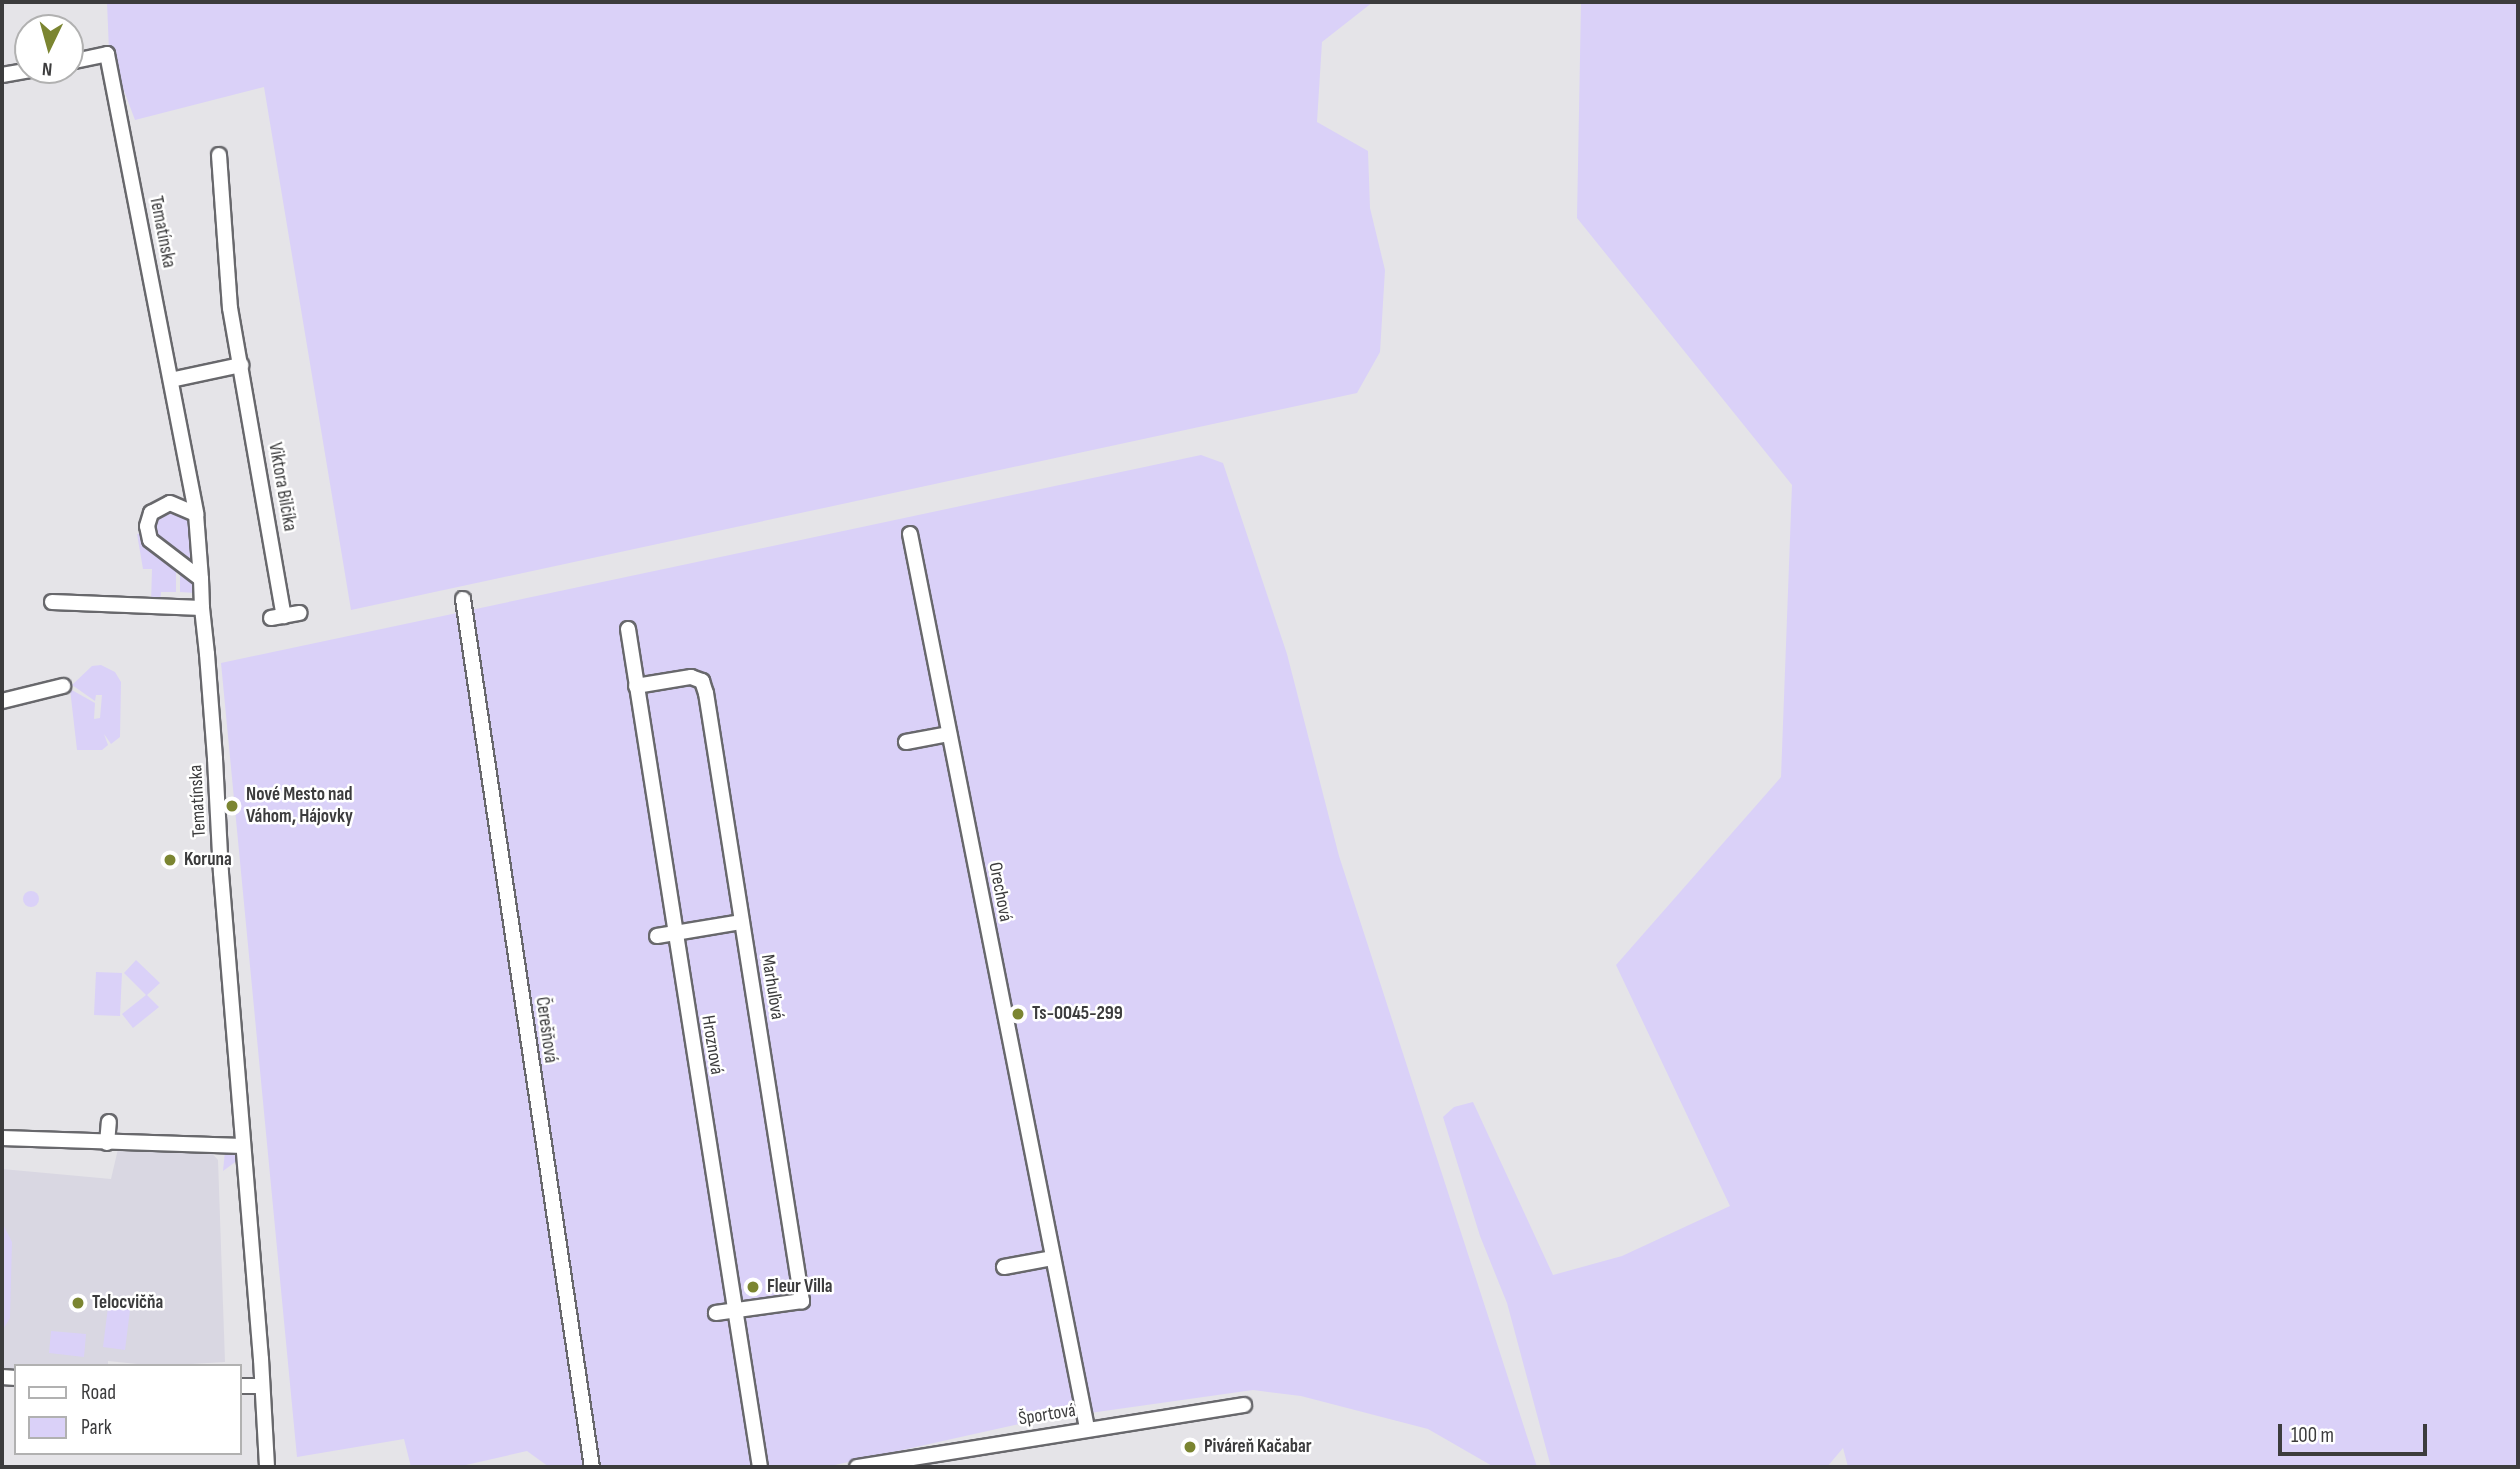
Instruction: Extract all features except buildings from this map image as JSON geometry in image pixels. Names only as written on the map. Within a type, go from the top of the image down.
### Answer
[{"type":"street","name":"Tematínska","points":[[84,59],[107,54],[196,514],[267,1467]]},
{"type":"street","name":"Viktora Bilčíka","points":[[219,155],[230,308],[277,617],[300,613]]},
{"type":"street","points":[[172,380],[240,365]]},
{"type":"street","points":[[196,514],[170,503],[151,513],[147,526],[150,540],[162,554],[201,579]]},
{"type":"street","name":"Orechová","points":[[909,534],[1087,1428]]},
{"type":"street","name":"Čerešňová","points":[[463,599],[592,1467]]},
{"type":"street","points":[[52,602],[202,608]]},
{"type":"street","name":"Hroznová","points":[[628,629],[760,1467]]},
{"type":"street","name":"Marhuľová","points":[[636,685],[691,677],[702,681],[743,922],[802,1301],[735,1311]]},
{"type":"street","points":[[2,701],[63,686]]},
{"type":"street","points":[[906,742],[949,734]]},
{"type":"street","points":[[657,936],[743,922]]},
{"type":"street","points":[[107,1143],[109,1122]]},
{"type":"street","points":[[2,1138],[243,1146]]},
{"type":"street","points":[[1004,1267],[1054,1258]]},
{"type":"street","points":[[716,1313],[735,1311]]},
{"type":"street","points":[[242,1386],[262,1386]]},
{"type":"street","name":"Športová","points":[[865,1466],[1087,1428],[1244,1405]]},
{"type":"shaded area","points":[[118,1149],[209,1150],[218,1160],[225,1362],[137,1364],[108,1361],[108,1364],[14,1364],[14,1370],[2,1370],[2,1169],[111,1179]]},
{"type":"green space","points":[[107,2],[1373,2],[1322,42],[1317,122],[1368,151],[1370,208],[1385,270],[1380,352],[1357,393],[351,610],[264,87],[135,120],[109,51]]},
{"type":"green space","points":[[1581,2],[2518,2],[2518,1467],[1848,1467],[1843,1448],[1827,1467],[1551,1467],[1507,1303],[1480,1236],[1443,1117],[1454,1107],[1473,1102],[1553,1275],[1622,1256],[1730,1206],[1616,965],[1781,777],[1792,485],[1577,218]]},
{"type":"green space","points":[[1201,455],[1223,463],[1287,654],[1339,856],[1537,1467],[1494,1467],[1428,1429],[1301,1396],[1253,1390],[1033,1421],[826,1467],[549,1467],[527,1451],[457,1467],[411,1467],[404,1439],[297,1457],[221,663]]},
{"type":"green space","points":[[170,510],[183,514],[190,523],[196,561],[191,566],[155,540],[153,524]]},
{"type":"green space","points":[[142,533],[154,552],[176,569],[176,592],[161,592],[160,603],[151,603],[152,569],[143,569],[137,534]]},
{"type":"green space","points":[[180,571],[193,583],[197,593],[195,602],[195,593],[180,592]]},
{"type":"green space","points":[[101,665],[115,672],[121,682],[120,737],[111,744],[104,734],[108,745],[102,750],[77,750],[70,689],[95,703],[94,719],[100,718],[102,695],[96,695],[95,701],[72,685],[92,666]]},
{"type":"green space","points":[[31,891],[37,893],[37,905],[31,907],[25,905],[23,899],[25,893]]},
{"type":"green space","points":[[136,960],[160,983],[147,995],[159,1007],[133,1028],[122,1014],[146,995],[124,973]]},
{"type":"green space","points":[[96,972],[122,973],[120,1016],[94,1015]]},
{"type":"green space","points":[[225,1151],[234,1152],[238,1160],[223,1171]]},
{"type":"green space","points":[[2,1222],[12,1242],[10,1318],[2,1331]]},
{"type":"green space","points":[[109,1299],[131,1302],[125,1350],[103,1347]]},
{"type":"green space","points":[[51,1331],[86,1334],[84,1357],[49,1353]]},
{"type":"place","name":"Nové Mesto nad Váhom, Hájovky","points":[[232,806]]},
{"type":"place","name":"Koruna","points":[[170,860]]},
{"type":"place","name":"Ts-0045-299","points":[[1018,1014]]},
{"type":"place","name":"Fleur Villa","points":[[753,1287]]},
{"type":"place","name":"Telocvičňa","points":[[78,1303]]},
{"type":"place","name":"Piváreň Kačabar","points":[[1190,1447]]}]
